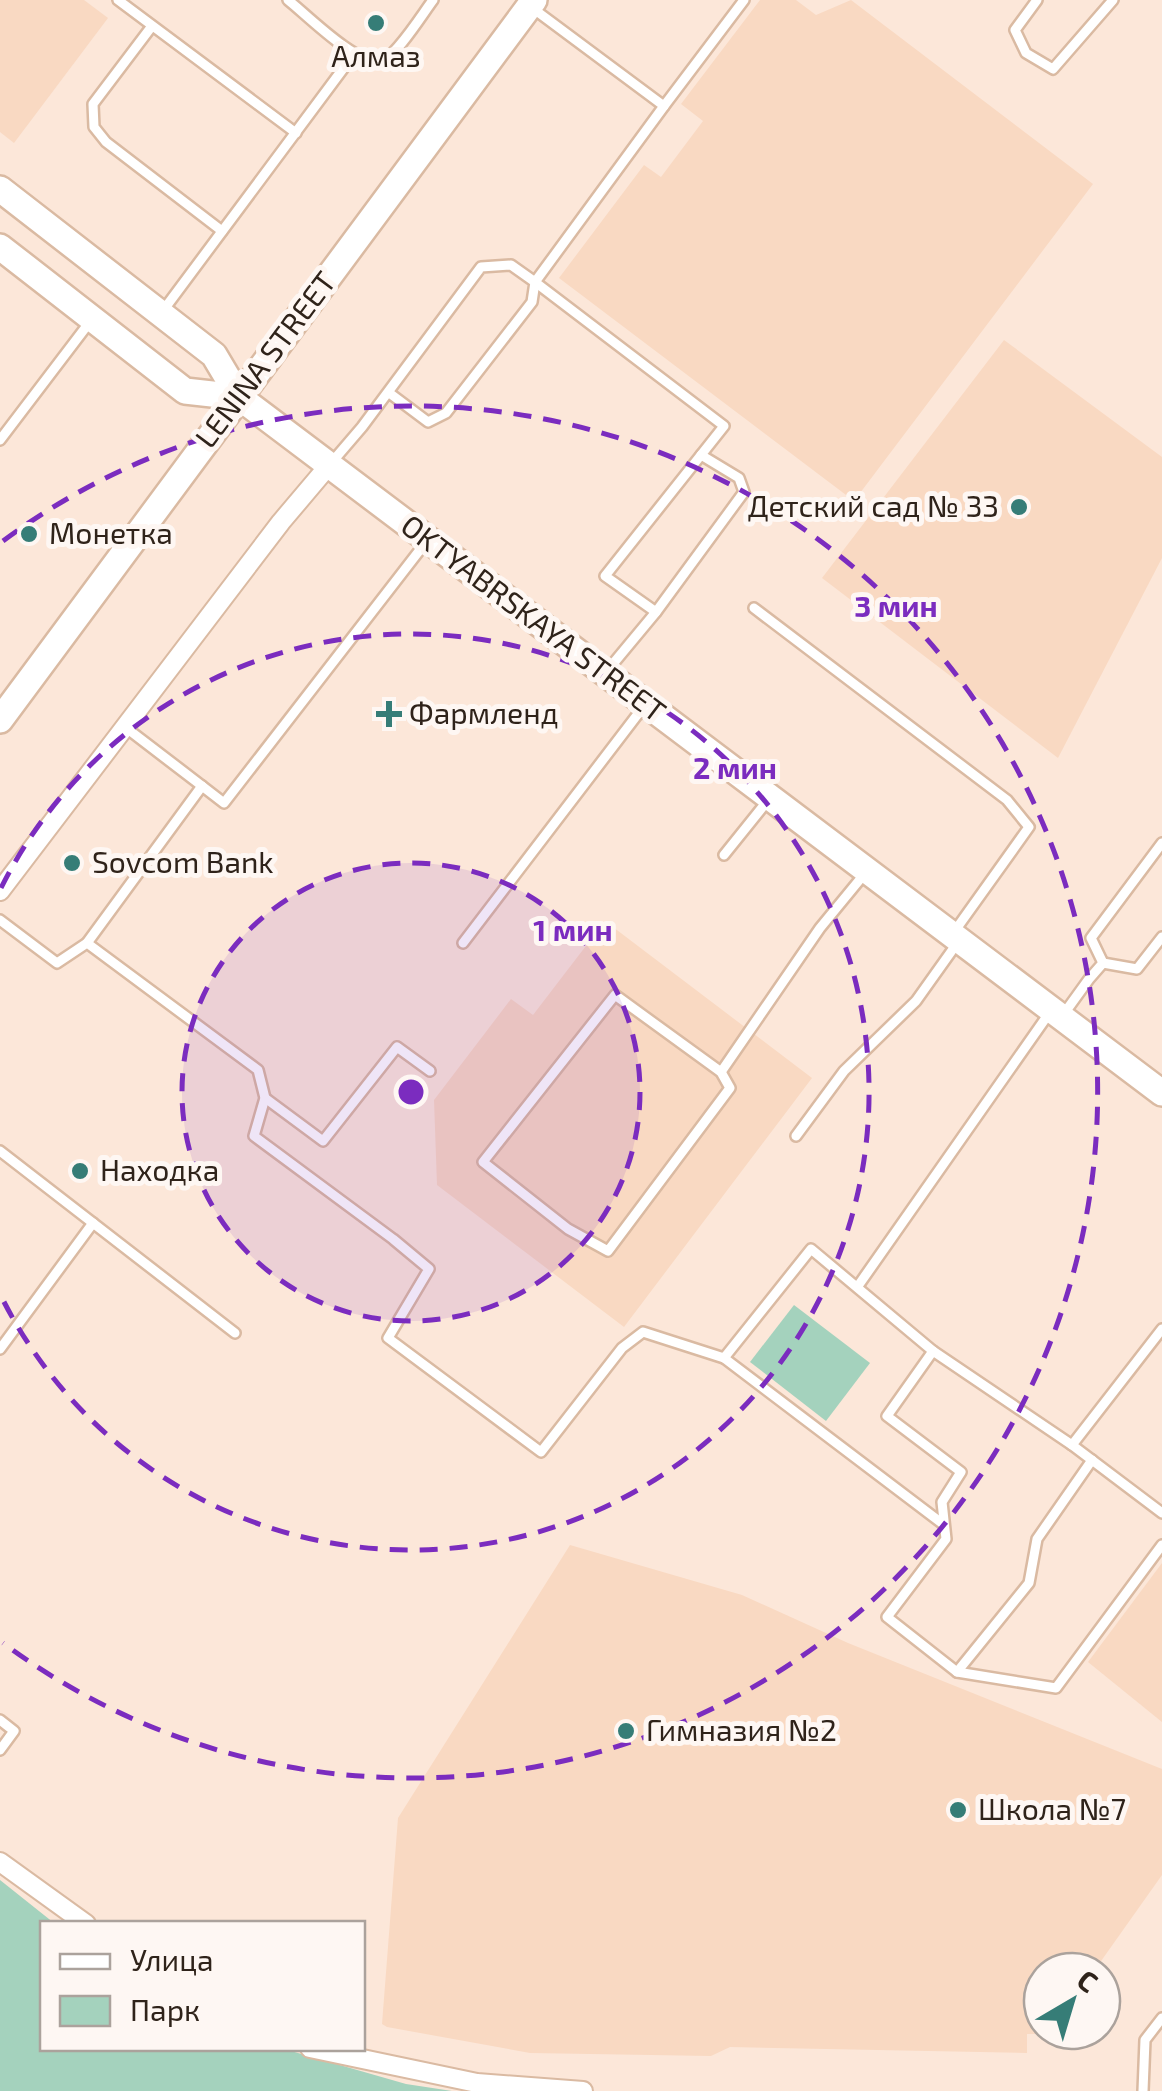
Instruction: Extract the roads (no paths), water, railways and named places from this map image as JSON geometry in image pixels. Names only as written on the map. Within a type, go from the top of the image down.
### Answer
[{"type":"street","name":"LENINA STREET","points":[[0,720],[532,3]]},
{"type":"street","name":"OKTYABRSKAYA STREET","points":[[0,189],[214,355],[239,397],[1162,1093]]},
{"type":"street","points":[[0,247],[185,391],[239,397]]},
{"type":"street","points":[[0,890],[281,522],[330,464]]},
{"type":"street","points":[[0,1862],[82,1921]]},
{"type":"street","points":[[324,2051],[477,2083],[582,2091]]},
{"type":"lane","points":[[118,0],[296,133]]},
{"type":"lane","points":[[292,1],[354,54],[381,61],[392,54],[433,0]]},
{"type":"lane","points":[[388,392],[428,422],[446,414],[532,302],[535,282],[744,0]]},
{"type":"lane","points":[[1037,0],[1015,30],[1026,53],[1053,69],[1112,0]]},
{"type":"lane","points":[[532,3],[664,106]]},
{"type":"lane","points":[[152,26],[93,104],[94,127],[106,142],[222,230]]},
{"type":"lane","points":[[160,314],[354,54]]},
{"type":"lane","points":[[330,464],[481,266],[511,265],[724,426],[605,576],[656,612]]},
{"type":"lane","points":[[0,440],[92,319]]},
{"type":"lane","points":[[605,673],[656,612],[744,492],[739,478],[701,455]]},
{"type":"lane","points":[[125,727],[224,803],[428,540]]},
{"type":"lane","points":[[754,608],[1007,800],[1030,827],[916,1001],[844,1070],[796,1136]]},
{"type":"lane","points":[[463,943],[646,704]]},
{"type":"lane","points":[[0,920],[58,963],[87,943],[202,786]]},
{"type":"lane","points":[[724,855],[770,798]]},
{"type":"lane","points":[[1103,963],[1091,938],[1162,843]]},
{"type":"lane","points":[[721,1072],[820,928],[867,870]]},
{"type":"lane","points":[[1103,963],[1136,969],[1162,937]]},
{"type":"lane","points":[[87,943],[258,1070],[265,1098],[254,1136],[430,1270],[388,1338],[541,1452],[622,1348],[644,1332],[724,1358],[943,1524]]},
{"type":"lane","points":[[858,1286],[1057,1014],[1103,963]]},
{"type":"lane","points":[[615,995],[721,1072],[730,1088],[608,1250],[568,1229],[483,1162],[615,995]]},
{"type":"lane","points":[[265,1098],[323,1140],[397,1047],[430,1071]]},
{"type":"lane","points":[[0,1151],[234,1333]]},
{"type":"lane","points":[[0,1350],[94,1224]]},
{"type":"lane","points":[[724,1358],[811,1249],[932,1351],[1092,1460],[1162,1513]]},
{"type":"lane","points":[[1072,1446],[1162,1329]]},
{"type":"lane","points":[[932,1351],[887,1416],[962,1472],[942,1502],[946,1540],[887,1617],[957,1672],[1056,1688],[1162,1545]]},
{"type":"lane","points":[[957,1672],[1029,1583],[1037,1539],[1092,1460]]},
{"type":"lane","points":[[0,1720],[14,1731],[0,1750]]},
{"type":"lane","points":[[1143,2091],[1145,2040],[1162,2018]]},
{"type":"place","name":"Алмаз","points":[[376,23]]},
{"type":"place","name":"Детский сад № 33","points":[[1019,507]]},
{"type":"place","name":"Монетка","points":[[29,534]]},
{"type":"place","name":"Фармленд","points":[[389,714]]},
{"type":"place","name":"Sovcom Bank","points":[[72,863]]},
{"type":"place","name":"Находка","points":[[80,1171]]},
{"type":"place","name":"Гимназия №2","points":[[626,1731]]},
{"type":"place","name":"Школа №7","points":[[958,1810]]}]
